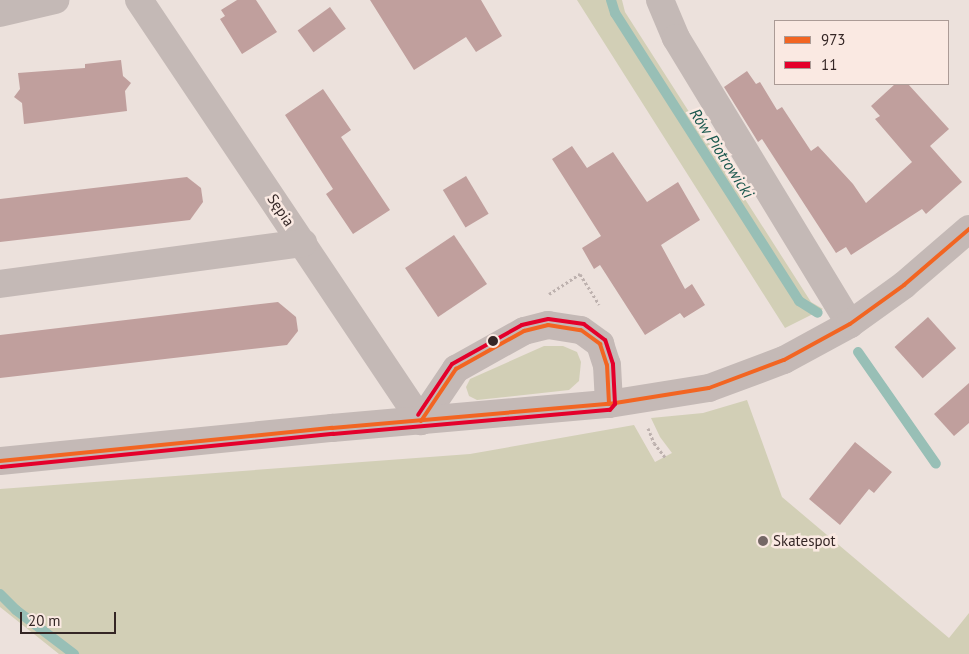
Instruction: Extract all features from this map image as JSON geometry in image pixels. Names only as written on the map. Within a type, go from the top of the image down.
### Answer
[{"type":"street","points":[[0,12],[54,0]]},
{"type":"street","name":"Sępia","points":[[139,0],[421,421]]},
{"type":"street","points":[[660,0],[676,38],[850,324]]},
{"type":"street","points":[[0,461],[609,404],[709,388],[784,360],[850,324],[904,285],[969,229]]},
{"type":"street","points":[[0,284],[303,243]]},
{"type":"street","points":[[421,421],[456,369],[524,331],[548,325],[581,330],[600,344],[607,365],[609,404]]},
{"type":"path","points":[[543,298],[580,274],[601,308]]},
{"type":"path","points":[[646,425],[654,443],[665,457]]},
{"type":"shaded area","points":[[577,0],[622,0],[625,12],[811,302],[823,309],[785,328]]},
{"type":"shaded area","points":[[544,346],[563,346],[577,352],[581,362],[579,381],[569,390],[477,400],[469,396],[466,387],[470,379]]},
{"type":"shaded area","points":[[747,400],[782,497],[949,638],[969,613],[969,654],[59,654],[0,607],[0,489],[470,454],[634,425],[655,462],[672,453],[660,437],[651,418],[703,413]]},
{"type":"building","points":[[237,0],[256,0],[277,32],[242,54],[220,19],[225,16],[221,10]]},
{"type":"building","points":[[370,0],[481,0],[502,36],[476,52],[466,37],[414,70]]},
{"type":"building","points":[[330,7],[346,29],[314,52],[298,31]]},
{"type":"building","points":[[121,60],[123,76],[131,83],[125,91],[127,111],[24,124],[22,103],[14,97],[20,89],[18,73],[85,68],[85,64]]},
{"type":"building","points":[[747,71],[756,84],[760,82],[777,110],[782,107],[811,151],[818,146],[853,184],[866,203],[912,162],[875,119],[880,116],[871,106],[894,85],[909,85],[949,129],[930,146],[962,182],[926,214],[922,209],[851,255],[846,247],[836,253],[762,139],[758,142],[724,87]]},
{"type":"building","points":[[323,89],[351,130],[341,137],[390,210],[353,234],[326,194],[333,189],[285,115]]},
{"type":"building","points":[[572,146],[587,168],[613,152],[647,202],[678,182],[700,220],[661,245],[685,289],[692,284],[705,305],[684,318],[680,313],[645,335],[600,265],[594,269],[582,248],[601,236],[552,159]]},
{"type":"building","points":[[466,176],[489,214],[466,228],[443,190]]},
{"type":"building","points":[[187,177],[201,188],[203,202],[190,220],[0,242],[0,199]]},
{"type":"building","points":[[454,235],[487,284],[438,317],[405,268]]},
{"type":"building","points":[[278,302],[296,317],[298,331],[287,345],[0,378],[0,335]]},
{"type":"building","points":[[928,317],[956,348],[923,378],[895,347]]},
{"type":"building","points":[[969,383],[969,423],[954,436],[934,414]]},
{"type":"building","points":[[855,442],[892,472],[874,493],[869,489],[840,525],[809,499]]},
{"type":"waterway","name":"Rów Piotrowicki","points":[[611,0],[615,13],[799,301],[818,313]]},
{"type":"waterway","name":"Rów Piotrowicki","points":[[858,352],[936,464]]},
{"type":"waterway","points":[[0,594],[16,610],[74,654]]},
{"type":"transit line","name":"973","points":[[0,461],[332,428],[609,404],[709,388],[784,360],[850,324],[904,285],[969,229]]},
{"type":"transit line","name":"11","points":[[1,467],[333,434],[610,410],[615,404],[613,364],[605,340],[584,324],[548,319],[522,325],[452,364],[418,415]]},
{"type":"transit line","name":"973","points":[[421,421],[456,369],[524,331],[548,325],[581,330],[600,344],[607,365],[609,404]]},
{"type":"place","name":"Skatespot","points":[[763,541]]}]
